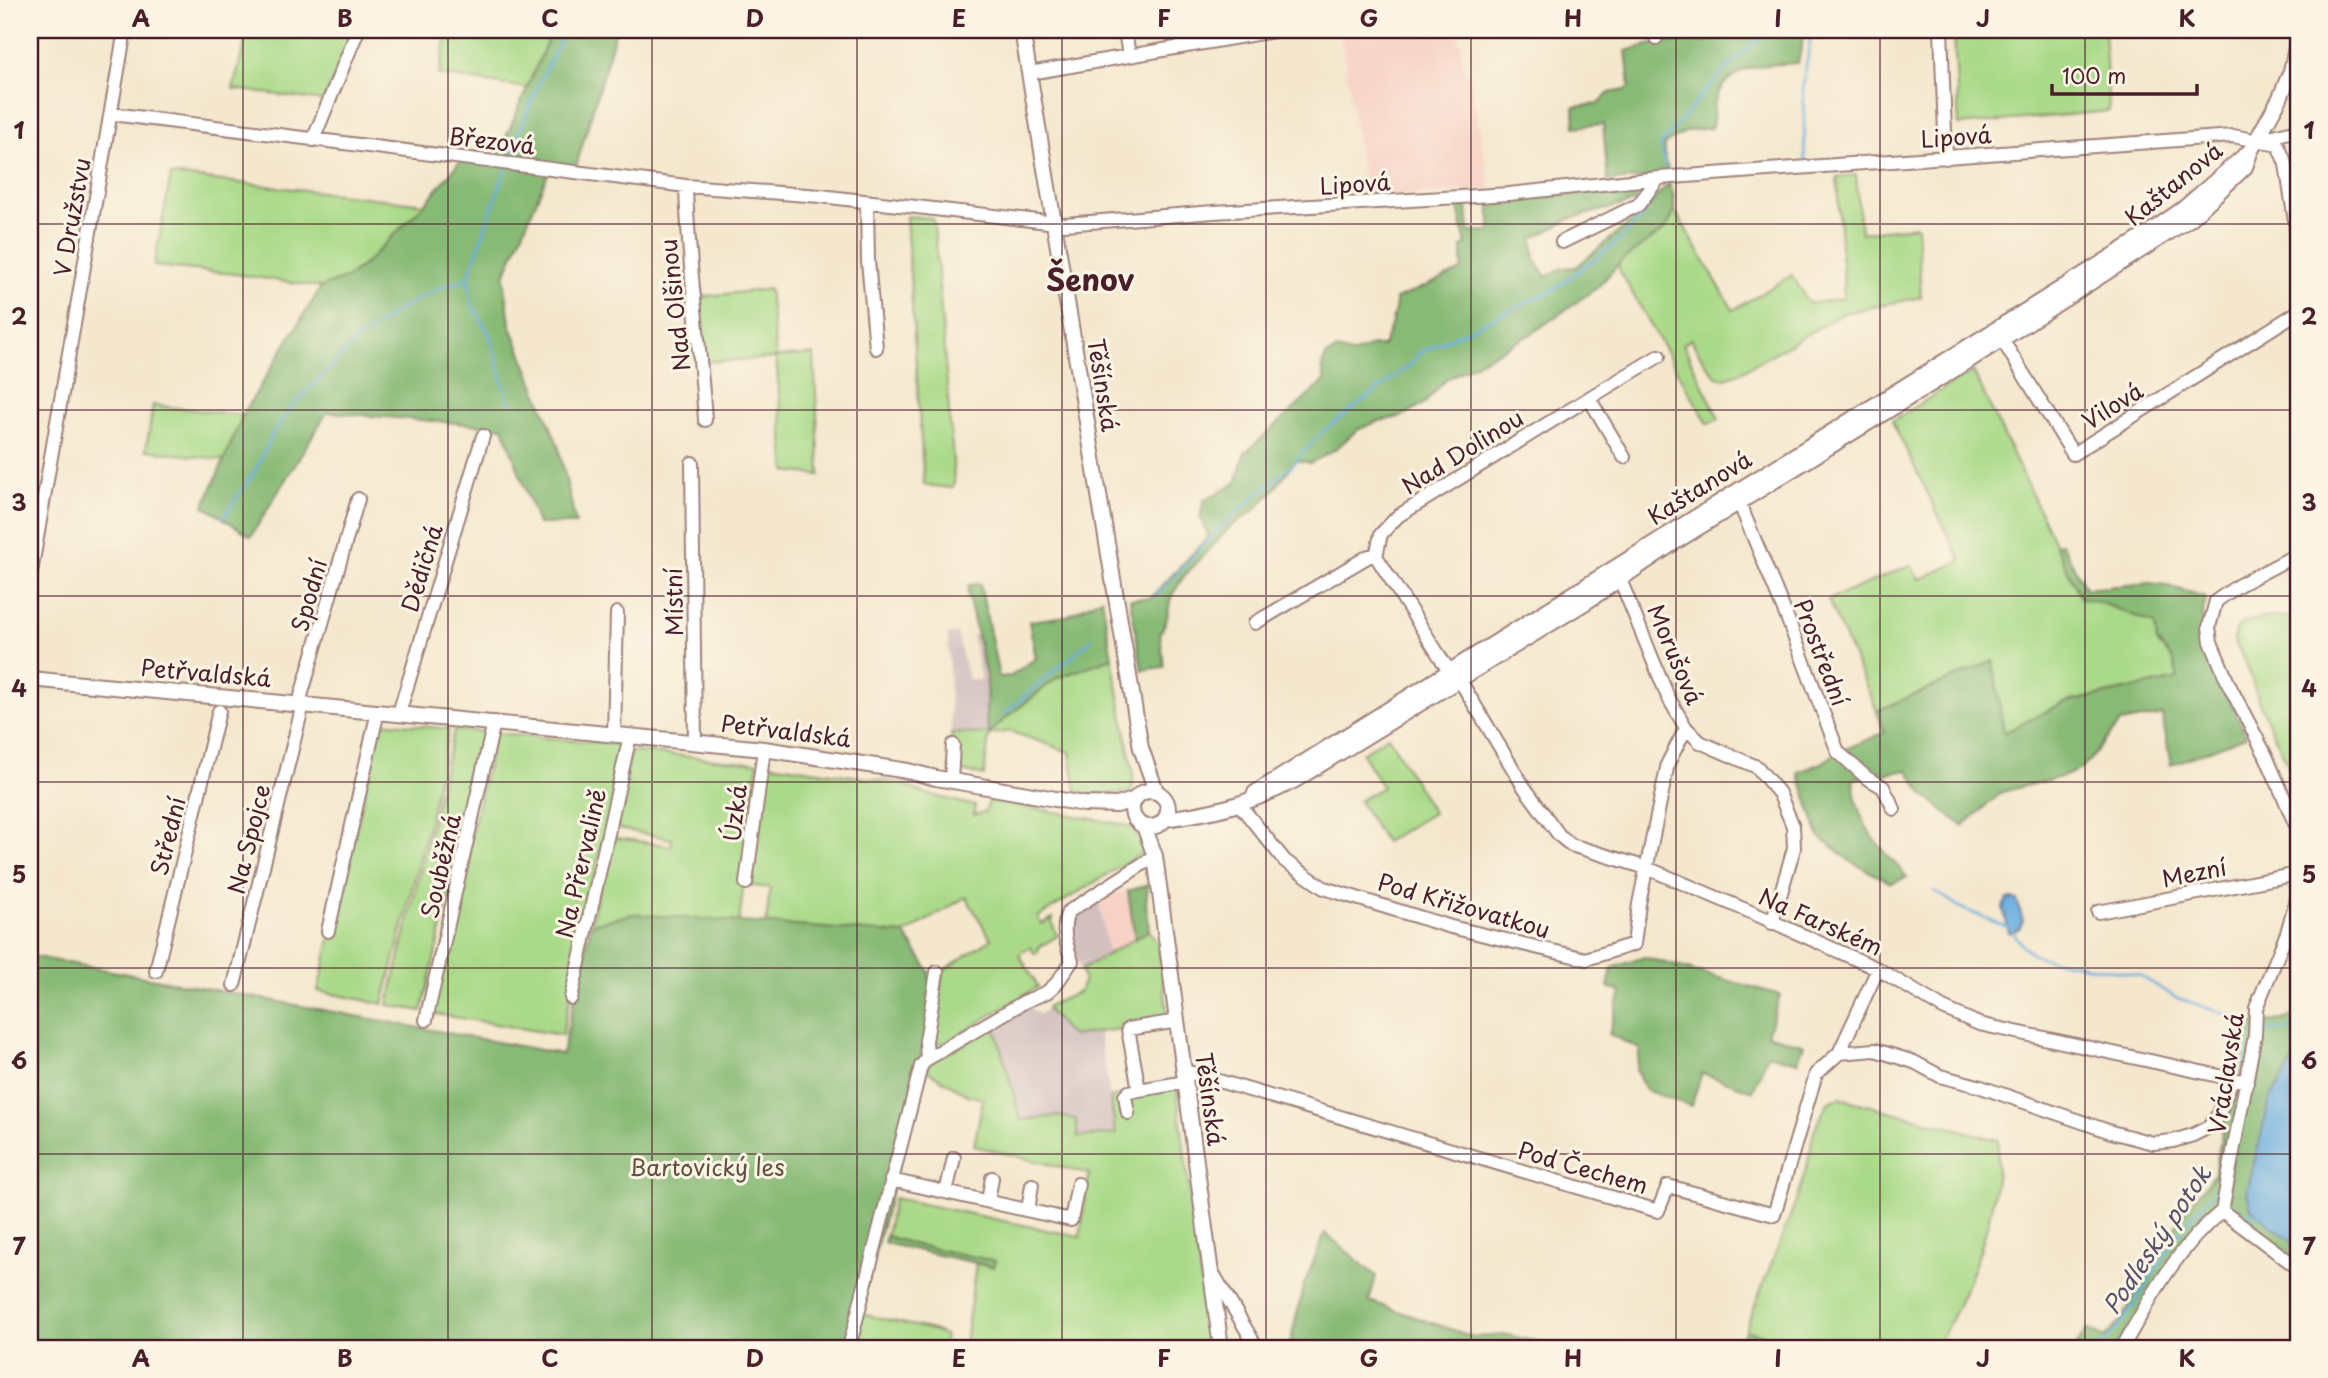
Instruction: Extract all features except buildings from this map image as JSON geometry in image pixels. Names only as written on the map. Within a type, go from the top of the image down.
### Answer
[{"type":"main road","name":"Těšínská","points":[[1023,30],[1141,748],[1161,796]]},
{"type":"main road","name":"Kaštanová","points":[[1150,822],[1227,809],[1273,792],[1295,780],[1454,675],[1586,602],[1617,572],[1999,334],[2137,242],[2183,209],[2253,145],[2280,99],[2291,71],[2298,39]]},
{"type":"main road","name":"Petřvaldská","points":[[30,679],[764,748],[884,766],[1084,804],[1150,822]]},
{"type":"main road","name":"Těšínská","points":[[1137,796],[1141,748]]},
{"type":"main road","points":[[1161,796],[1168,810],[1150,822],[1131,810],[1137,796],[1148,790],[1161,796],[1199,814]]},
{"type":"main road","name":"Petřvaldská","points":[[1084,804],[1117,805],[1137,796]]},
{"type":"main road","name":"Těšínská","points":[[1150,822],[1221,1348]]},
{"type":"street","name":"V Družstvu","points":[[30,578],[125,30]]},
{"type":"street","points":[[313,140],[358,30]]},
{"type":"street","points":[[1125,30],[1129,56]]},
{"type":"street","points":[[1030,73],[1280,30]]},
{"type":"street","points":[[1941,30],[1946,158]]},
{"type":"street","name":"Březová","points":[[112,114],[686,186],[867,202],[1054,223]]},
{"type":"street","points":[[2253,145],[2298,130]]},
{"type":"street","name":"Lipová","points":[[1054,223],[1521,193],[1659,178],[2233,136],[2253,145]]},
{"type":"street","points":[[2253,145],[2278,145],[2283,155],[2298,240]]},
{"type":"street","points":[[1562,243],[1638,205],[1659,178]]},
{"type":"street","name":"Nad Olšinou","points":[[686,186],[687,228],[705,420]]},
{"type":"street","points":[[867,202],[876,348]]},
{"type":"street","name":"Vilová","points":[[1999,334],[2073,454],[2298,312]]},
{"type":"street","name":"Nad Dolinou","points":[[1376,556],[1381,534],[1398,516],[1660,356]]},
{"type":"street","points":[[1589,398],[1625,457]]},
{"type":"street","name":"Dědičná","points":[[400,713],[483,436]]},
{"type":"street","name":"Místní","points":[[692,463],[695,742]]},
{"type":"street","name":"Prostřední","points":[[1737,497],[1838,752],[1867,778],[1883,787],[1894,808]]},
{"type":"street","name":"Spodní","points":[[301,703],[358,499]]},
{"type":"street","points":[[2298,554],[2239,585],[2216,601],[2208,627],[2211,642],[2229,685],[2266,756],[2298,830]]},
{"type":"street","points":[[1255,623],[1369,556],[1376,556]]},
{"type":"street","name":"Na Farském","points":[[1376,556],[1524,786],[1559,835],[1571,845],[1647,867],[1878,969],[1943,1009],[1979,1024],[2240,1080]]},
{"type":"street","name":"Morušová","points":[[1617,572],[1668,696],[1686,729],[1668,763],[1647,867]]},
{"type":"street","points":[[614,734],[617,613]]},
{"type":"street","name":"Na Spojce","points":[[234,985],[301,703]]},
{"type":"street","name":"Střední","points":[[156,971],[219,710]]},
{"type":"street","points":[[328,931],[378,711]]},
{"type":"street","name":"Souběžná","points":[[426,1020],[494,722]]},
{"type":"street","points":[[1686,729],[1700,742],[1757,767],[1779,793],[1793,826],[1794,848],[1772,923]]},
{"type":"street","name":"Na Přervalině","points":[[571,998],[630,736]]},
{"type":"street","points":[[951,780],[953,746]]},
{"type":"street","name":"Úzká","points":[[747,883],[764,748]]},
{"type":"street","name":"Pod Křižovatkou","points":[[1239,804],[1285,861],[1324,888],[1451,927],[1586,959],[1634,944],[1647,867]]},
{"type":"street","points":[[849,1348],[921,1066],[927,1059],[1024,1002],[1047,992],[1056,984],[1072,961],[1064,938],[1064,922],[1068,912],[1155,856]]},
{"type":"street","name":"Mezní","points":[[2098,912],[2298,874]]},
{"type":"street","name":"Vráclavská","points":[[2222,1211],[2240,1080],[2256,1032],[2256,1008],[2287,933],[2298,894]]},
{"type":"street","name":"Pod Čechem","points":[[1186,1077],[1658,1211],[1668,1186],[1774,1215],[1816,1074],[1839,1053],[1878,969]]},
{"type":"street","points":[[927,1059],[926,1041],[937,972]]},
{"type":"street","points":[[1139,1090],[1128,1029],[1178,1021]]},
{"type":"street","points":[[1839,1053],[1875,1050],[1914,1062],[1940,1076],[1978,1086],[2111,1132],[2153,1143],[2173,1141],[2209,1127],[2240,1080]]},
{"type":"street","points":[[1128,1112],[1125,1096],[1129,1092],[1186,1077]]},
{"type":"street","points":[[946,1192],[954,1158]]},
{"type":"street","points":[[988,1201],[992,1178]]},
{"type":"street","points":[[891,1180],[1071,1220],[1078,1184]]},
{"type":"street","points":[[1028,1210],[1032,1185]]},
{"type":"street","points":[[2122,1348],[2148,1299],[2178,1257],[2206,1223],[2222,1211],[2298,1269]]},
{"type":"street","points":[[1210,1268],[1257,1348]]},
{"type":"shaded area","points":[[1340,30],[1458,30],[1491,189],[1366,198]]},
{"type":"shaded area","points":[[948,634],[957,634],[968,679],[981,680],[972,635],[977,635],[987,680],[986,717],[989,734],[951,733]]},
{"type":"shaded area","points":[[1127,887],[1135,939],[1108,953],[1098,897],[1124,891]]},
{"type":"shaded area","points":[[1098,897],[1108,953],[1081,970],[1073,950],[1069,923],[1071,917]]},
{"type":"shaded area","points":[[1028,1007],[1039,1014],[1047,1009],[1071,1036],[1099,1033],[1117,1134],[1077,1137],[1057,1116],[1021,1120],[995,1027]]},
{"type":"green space","points":[[248,30],[354,32],[323,101],[233,89]]},
{"type":"green space","points":[[448,30],[552,30],[527,88],[439,75]]},
{"type":"green space","points":[[552,30],[616,30],[575,170],[497,158]]},
{"type":"green space","points":[[1762,30],[1805,30],[1798,63],[1761,66],[1738,73],[1729,80],[1715,102],[1711,128],[1687,131],[1665,144],[1665,160],[1670,176],[1608,181],[1603,124],[1575,127],[1574,107],[1598,104],[1609,93],[1626,90],[1630,86],[1626,51],[1655,43],[1674,42],[1689,36],[1701,43],[1747,37]]},
{"type":"green space","points":[[2015,30],[2104,30],[2109,111],[1959,125],[1954,36]]},
{"type":"green space","points":[[461,160],[549,171],[504,277],[510,324],[558,445],[576,524],[538,524],[503,427],[327,412],[251,536],[204,506],[245,411],[321,287],[346,278],[366,263],[425,204]]},
{"type":"green space","points":[[171,175],[425,204],[366,263],[346,278],[321,287],[235,274],[154,266]]},
{"type":"green space","points":[[1856,175],[1861,233],[1917,226],[1921,297],[1844,313],[1739,373],[1725,378],[1714,374],[1691,339],[1683,344],[1719,419],[1708,424],[1618,266],[1622,260],[1663,231],[1675,211],[1733,310],[1792,275],[1809,304],[1844,298],[1837,177]]},
{"type":"green space","points":[[1650,184],[1634,202],[1572,218],[1533,238],[1535,259],[1546,277],[1562,268],[1576,267],[1632,221],[1669,184],[1675,211],[1669,223],[1663,231],[1622,260],[1598,287],[1531,334],[1445,380],[1425,403],[1400,417],[1379,421],[1357,430],[1337,448],[1311,463],[1296,460],[1273,491],[1252,512],[1230,527],[1184,576],[1171,597],[1166,622],[1160,633],[1164,667],[1142,670],[1130,599],[1151,598],[1209,536],[1200,517],[1204,500],[1236,483],[1244,454],[1325,381],[1322,365],[1327,355],[1336,350],[1352,354],[1372,346],[1383,346],[1392,323],[1396,299],[1462,270],[1462,247],[1466,245],[1458,207],[1467,206],[1469,232],[1490,231],[1490,202]]},
{"type":"green space","points":[[906,216],[932,218],[934,224],[953,461],[952,488],[924,485]]},
{"type":"green space","points":[[769,289],[776,357],[814,354],[820,475],[786,471],[776,358],[704,362],[699,297]]},
{"type":"green space","points":[[1973,371],[2081,598],[2102,603],[2155,624],[2157,642],[2173,659],[2178,679],[2063,703],[2004,733],[1993,661],[1877,711],[1828,600],[1911,565],[1919,580],[1961,561],[1892,421]]},
{"type":"green space","points":[[153,405],[243,415],[224,460],[146,450]]},
{"type":"green space","points":[[2061,543],[2086,589],[2149,583],[2205,597],[2204,646],[2246,736],[2171,765],[2162,715],[2120,723],[2082,769],[2002,792],[1963,826],[1924,795],[1908,770],[1853,779],[1859,810],[1870,833],[1907,877],[1891,883],[1851,862],[1819,836],[1798,772],[1884,733],[1877,711],[1993,661],[2004,733],[2063,703],[2178,679],[2173,659],[2157,642],[2155,624],[2102,603],[2081,598],[2055,544]]},
{"type":"green space","points":[[980,584],[999,677],[1011,676],[1036,658],[1029,621],[1067,616],[1102,598],[1112,658],[1057,678],[989,734],[986,717],[987,680],[968,595],[969,585]]},
{"type":"green space","points":[[2298,616],[2298,780],[2295,780],[2234,640],[2237,628],[2243,622]]},
{"type":"green space","points":[[1112,658],[1133,773],[1133,787],[1129,793],[1085,794],[1076,791],[1070,752],[1009,731],[989,735],[984,776],[949,768],[951,733],[989,734],[1057,678]]},
{"type":"green space","points":[[381,722],[449,729],[429,822],[383,1004],[318,991]]},
{"type":"green space","points":[[454,730],[488,732],[422,1011],[388,1005]]},
{"type":"green space","points":[[495,733],[625,745],[609,819],[574,951],[573,957],[578,959],[562,1035],[429,1013]]},
{"type":"green space","points":[[1388,736],[1433,813],[1385,842],[1359,801],[1382,787],[1362,753]]},
{"type":"green space","points":[[631,751],[758,763],[739,923],[633,914],[591,924],[610,837],[671,846],[672,839],[619,829],[615,821]]},
{"type":"green space","points":[[764,763],[900,783],[923,793],[975,806],[974,815],[985,812],[990,800],[1125,825],[1134,829],[1143,849],[1142,853],[1038,917],[1041,924],[1053,918],[1057,936],[1038,948],[1039,951],[1035,954],[1030,947],[1019,954],[1038,987],[945,1043],[934,1043],[931,1039],[944,970],[991,939],[966,897],[905,934],[766,924],[770,888],[749,885]]},
{"type":"green space","points":[[1148,885],[1146,903],[1149,930],[1135,939],[1128,891]]},
{"type":"green space","name":"Bartovický les","points":[[633,914],[905,934],[929,971],[931,989],[927,1059],[849,1348],[30,1348],[30,956],[562,1054],[591,924]]},
{"type":"green space","points":[[1149,930],[1158,944],[1169,1022],[1071,1036],[1047,1009],[1048,1006],[1079,992],[1084,980],[1081,970]]},
{"type":"green space","points":[[1644,957],[1780,995],[1767,1034],[1804,1045],[1797,1062],[1768,1054],[1753,1091],[1702,1073],[1691,1106],[1645,1090],[1636,1070],[1640,1049],[1609,1034],[1621,992],[1608,987],[1612,968]]},
{"type":"green space","points":[[2298,1013],[2298,1268],[2222,1211],[2247,1075],[2232,1072],[2240,1025],[2277,1021]]},
{"type":"green space","points":[[995,1027],[1021,1120],[1057,1116],[1076,1119],[1078,1137],[1116,1134],[1110,1098],[1176,1083],[1209,1348],[974,1348],[965,1344],[976,1263],[994,1267],[995,1261],[886,1236],[894,1198],[1080,1237],[1089,1174],[974,1146],[983,1099],[968,1095],[926,1070],[929,1063]]},
{"type":"green space","points":[[2245,1085],[2220,1210],[2204,1223],[2120,1348],[2075,1348],[2087,1329],[2105,1338],[2123,1318],[2140,1282],[2187,1208],[2215,1173],[2228,1098],[2232,1088]]},
{"type":"green space","points":[[1840,1098],[1998,1140],[1994,1195],[1988,1222],[1961,1299],[1936,1348],[1796,1348],[1781,1339],[1745,1330],[1794,1207],[1808,1163],[1814,1131],[1828,1102]]},
{"type":"green space","points":[[1325,1233],[1376,1276],[1369,1301],[1473,1337],[1508,1335],[1566,1348],[1299,1348],[1290,1344],[1304,1285]]},
{"type":"green space","points":[[886,1236],[995,1261],[994,1267],[884,1243]]},
{"type":"green space","points":[[857,1313],[933,1330],[945,1335],[943,1348],[849,1348]]},
{"type":"green space","points":[[1745,1331],[1782,1341],[1794,1348],[1737,1348]]},
{"type":"water","points":[[2007,899],[2017,900],[2023,921],[2019,929],[2009,933],[2003,907]]},
{"type":"water","points":[[2298,1054],[2298,1245],[2251,1209],[2247,1192],[2270,1099]]},
{"type":"waterway","points":[[509,158],[540,81],[566,30]]},
{"type":"waterway","points":[[1666,169],[1661,144],[1727,67],[1774,30]]},
{"type":"waterway","points":[[1805,160],[1803,85],[1812,30]]},
{"type":"waterway","points":[[223,518],[255,471],[273,433],[290,409],[359,338],[408,304],[468,278],[506,168]]},
{"type":"waterway","points":[[1154,598],[1223,524],[1292,465],[1323,431],[1412,364],[1419,353],[1555,289],[1622,238],[1646,212]]},
{"type":"waterway","points":[[468,278],[472,305],[490,335],[509,403]]},
{"type":"waterway","points":[[1004,714],[1092,639]]},
{"type":"waterway","points":[[1935,891],[1961,908],[2007,927]]},
{"type":"waterway","points":[[2012,930],[2023,947],[2040,958],[2139,975],[2175,997],[2245,1021],[2248,1030]]},
{"type":"waterway","name":"Podleský potok","points":[[2259,1031],[2290,1030],[2298,1022]]},
{"type":"waterway","name":"Podleský potok","points":[[2243,1065],[2248,1031],[2252,1031]]},
{"type":"waterway","name":"Podleský potok","points":[[2099,1348],[2124,1320],[2181,1230],[2213,1193],[2224,1175]]},
{"type":"waterway","points":[[2232,1205],[2246,1214],[2259,1213]]},
{"type":"district","name":"Šenov","points":[[1090,278]]}]
